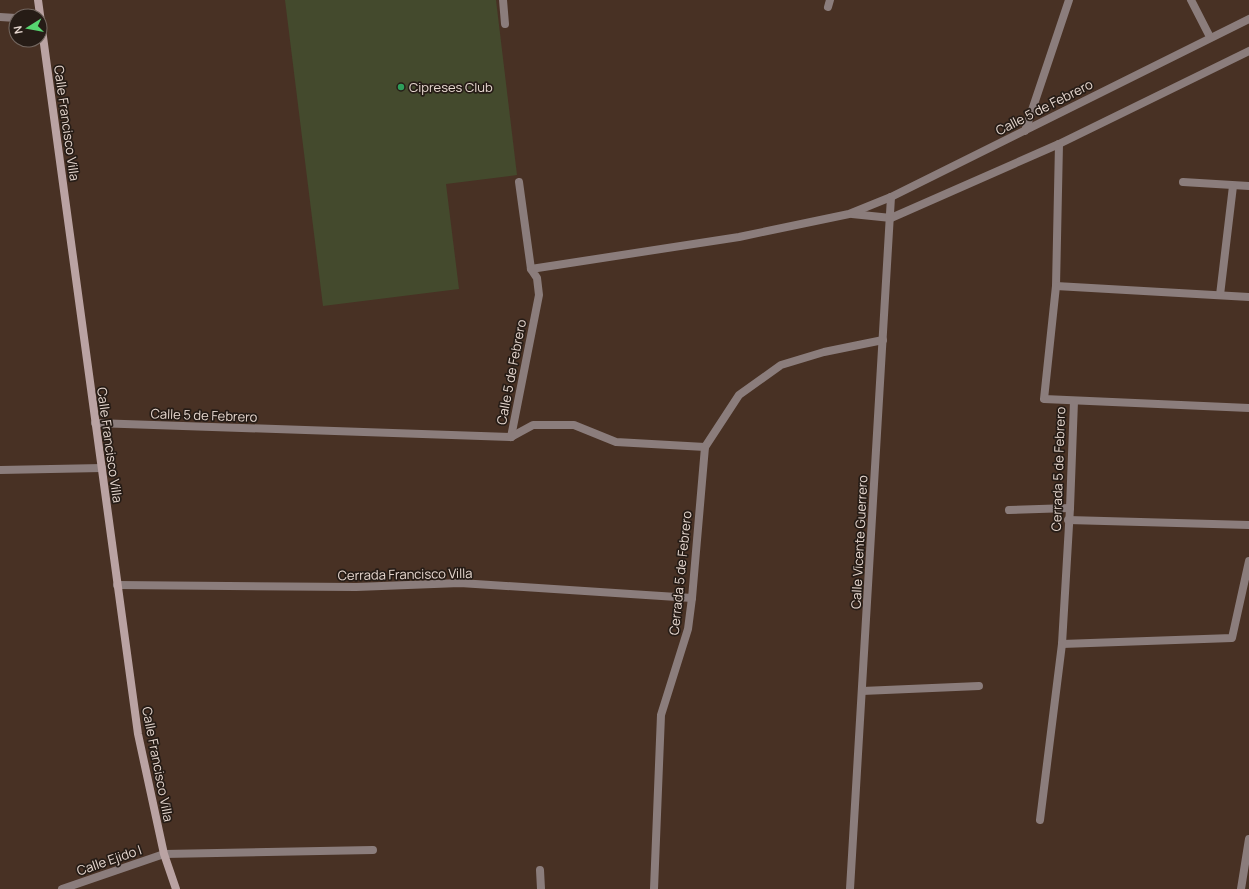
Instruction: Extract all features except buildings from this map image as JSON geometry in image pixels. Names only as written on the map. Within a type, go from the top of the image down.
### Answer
[{"type":"street","points":[[503,0],[505,24]]},
{"type":"street","points":[[1026,131],[1069,0]]},
{"type":"street","points":[[1191,0],[1210,36]]},
{"type":"street","name":"Calle 5 de Febrero","points":[[95,423],[511,438],[539,296],[537,278],[531,269],[740,237],[849,214],[891,197],[1026,131],[1210,36],[1249,19]]},
{"type":"street","name":"Calle Francisco Villa","points":[[44,48],[138,734],[164,854],[176,889]]},
{"type":"street","name":"Calle 5 de Febrero","points":[[849,214],[891,218],[1059,144],[1249,52]]},
{"type":"street","name":"Cerrada 5 de Febrero","points":[[1040,820],[1062,644],[1068,520],[1070,508],[1074,401],[1044,399],[1056,286],[1059,144]]},
{"type":"street","points":[[519,182],[531,269]]},
{"type":"street","points":[[1183,182],[1249,186]]},
{"type":"street","points":[[1220,295],[1233,186]]},
{"type":"street","name":"Calle Vicente Guerrero","points":[[850,889],[891,218],[891,197]]},
{"type":"street","points":[[1056,286],[1249,297]]},
{"type":"street","points":[[511,438],[533,425],[574,425],[616,442],[705,447],[739,395],[781,365],[824,352],[883,340]]},
{"type":"street","points":[[1074,401],[1249,408]]},
{"type":"street","name":"Cerrada 5 de Febrero","points":[[654,889],[661,715],[684,645],[692,598],[705,447]]},
{"type":"street","points":[[0,470],[102,468]]},
{"type":"street","points":[[1009,510],[1070,508]]},
{"type":"street","points":[[1068,520],[1249,525]]},
{"type":"street","points":[[1062,644],[1232,638],[1249,561]]},
{"type":"street","name":"Cerrada Francisco Villa","points":[[117,585],[356,587],[460,583],[692,598]]},
{"type":"street","points":[[862,691],[980,686]]},
{"type":"street","points":[[1241,889],[1249,839]]},
{"type":"street","points":[[164,854],[373,850]]},
{"type":"street","name":"Calle Ejido I","points":[[62,889],[164,854]]},
{"type":"street","points":[[540,870],[541,889]]},
{"type":"green space","name":"Cipreses Club","points":[[285,0],[496,0],[517,175],[446,184],[459,289],[323,306]]},
{"type":"place","name":"Cipreses Club","points":[[401,87]]}]
